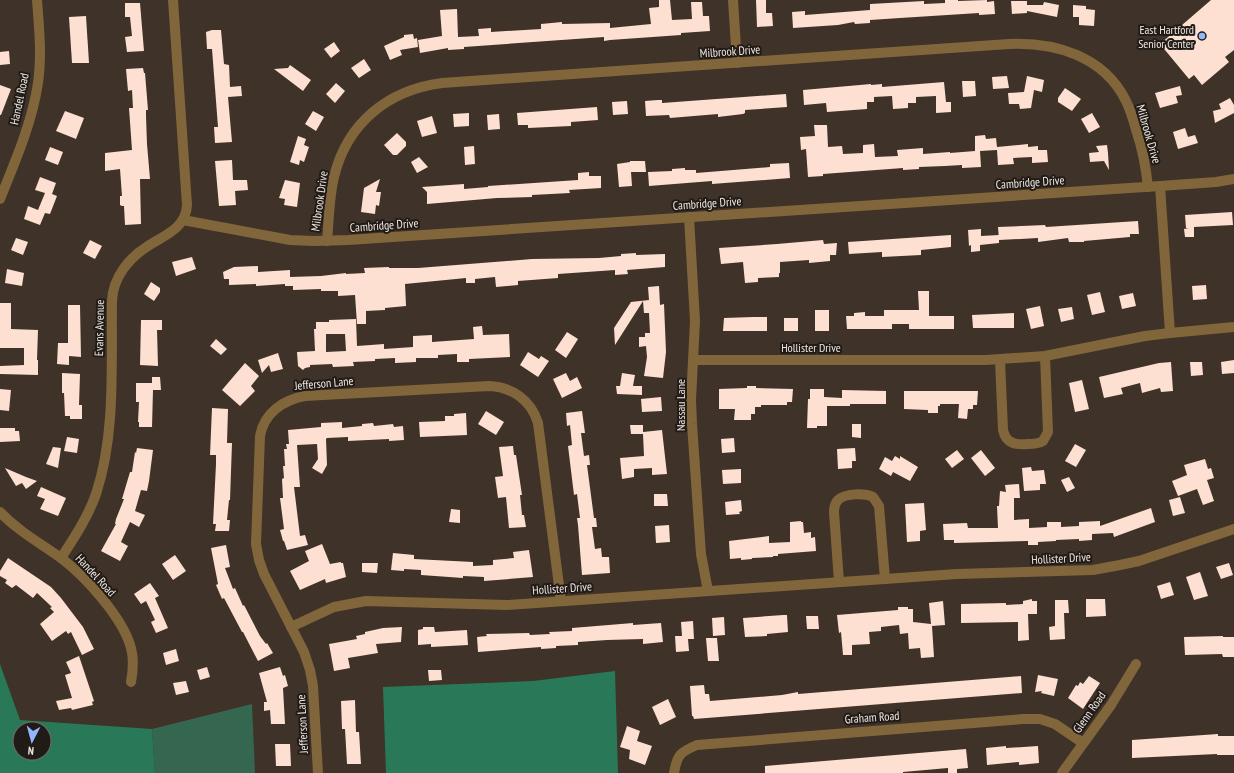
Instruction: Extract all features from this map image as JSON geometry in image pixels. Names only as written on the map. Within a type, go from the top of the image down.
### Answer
[{"type":"street","name":"Handel Road","points":[[0,199],[26,132],[36,96],[40,58],[37,0]]},
{"type":"street","points":[[173,0],[187,205],[186,214],[183,220]]},
{"type":"street","points":[[733,0],[737,63]]},
{"type":"street","name":"Milbrook Drive","points":[[327,241],[333,183],[346,145],[357,128],[386,102],[422,86],[442,83],[1018,44],[1039,45],[1064,50],[1083,57],[1102,71],[1116,85],[1126,100],[1132,115],[1145,159],[1148,187]]},
{"type":"street","name":"Cambridge Drive","points":[[183,220],[275,238],[327,241],[1148,187],[1216,182],[1234,179]]},
{"type":"street","points":[[1160,186],[1170,333]]},
{"type":"street","name":"Nassau Lane","points":[[689,218],[695,321],[691,400],[692,424],[701,554],[708,591]]},
{"type":"street","name":"Evans Avenue","points":[[61,558],[79,529],[91,505],[105,459],[110,418],[112,301],[115,285],[121,272],[133,258],[147,246],[172,232],[183,220]]},
{"type":"street","name":"Hollister Drive","points":[[694,360],[1000,360],[1045,356],[1126,339],[1234,327]]},
{"type":"street","points":[[1000,360],[1003,430],[1005,437],[1009,441],[1016,444],[1034,444],[1043,441],[1048,432],[1045,356]]},
{"type":"street","name":"Jefferson Lane","points":[[318,773],[312,678],[307,658],[266,579],[257,552],[256,536],[260,436],[265,421],[276,408],[290,400],[305,396],[489,386],[508,389],[520,396],[533,411],[538,423],[561,601]]},
{"type":"street","points":[[839,582],[834,512],[838,500],[844,496],[864,495],[873,497],[877,501],[879,506],[885,579]]},
{"type":"street","name":"Handel Road","points":[[0,512],[20,531],[61,558],[94,589],[111,611],[124,631],[132,652],[133,666],[131,682]]},
{"type":"street","name":"Hollister Drive","points":[[291,627],[334,607],[366,601],[497,605],[958,574],[1079,571],[1106,568],[1139,561],[1234,529]]},
{"type":"street","name":"Glenn Road","points":[[1062,773],[1111,705],[1136,664]]},
{"type":"street","name":"Graham Road","points":[[674,773],[676,761],[684,750],[696,745],[1023,718],[1040,719],[1055,724],[1083,743]]},
{"type":"green space","points":[[0,664],[20,720],[35,721],[12,721],[12,761],[52,761],[52,722],[152,729],[155,773],[0,773]]},
{"type":"green space","points":[[615,671],[618,773],[386,773],[383,687],[533,681]]},
{"type":"green space","points":[[252,704],[255,773],[155,773],[152,729]]},
{"type":"building","points":[[659,0],[670,0],[672,20],[692,19],[691,2],[702,2],[703,16],[709,16],[710,31],[681,33],[681,35],[604,41],[604,37],[464,47],[464,49],[448,50],[448,48],[420,53],[418,40],[442,36],[440,10],[457,9],[458,37],[479,36],[478,29],[491,28],[491,32],[541,29],[541,24],[562,22],[562,24],[610,23],[610,28],[651,24],[649,8],[659,7]]},
{"type":"building","points":[[756,0],[766,0],[766,13],[772,13],[773,26],[757,27]]},
{"type":"building","points":[[945,0],[994,1],[995,14],[979,15],[979,13],[870,20],[870,23],[855,24],[854,22],[838,25],[793,28],[792,12],[805,11],[805,15],[870,10],[870,4],[924,1],[924,4],[945,3]]},
{"type":"building","name":"East Hartford Senior Center","points":[[1211,0],[1234,0],[1234,50],[1225,57],[1229,62],[1202,85],[1194,75],[1189,79],[1160,44]]},
{"type":"building","points":[[1011,1],[1027,1],[1027,5],[1043,5],[1044,2],[1059,5],[1057,17],[1027,11],[1027,13],[1012,14]]},
{"type":"building","points":[[125,3],[140,3],[144,51],[127,52],[125,37],[132,36],[130,17],[125,17]]},
{"type":"building","points":[[1073,5],[1086,6],[1086,9],[1095,10],[1094,26],[1079,25],[1079,17],[1073,17]]},
{"type":"building","points":[[86,16],[89,63],[72,63],[69,17]]},
{"type":"building","points":[[221,30],[224,64],[229,65],[230,87],[241,86],[242,96],[228,97],[232,142],[215,143],[214,127],[218,127],[212,49],[207,49],[206,32]]},
{"type":"building","points":[[413,34],[414,39],[417,38],[418,47],[400,50],[402,55],[390,60],[384,46],[404,37],[404,35]]},
{"type":"building","points":[[334,42],[340,51],[331,58],[324,49]]},
{"type":"building","points":[[9,51],[10,64],[0,65],[0,52]]},
{"type":"building","points":[[364,59],[371,70],[359,78],[351,68]]},
{"type":"building","points":[[290,65],[311,80],[303,91],[274,69],[288,68]]},
{"type":"building","points":[[143,68],[145,73],[148,110],[146,110],[146,116],[150,179],[140,179],[141,224],[125,225],[124,206],[120,205],[120,196],[122,196],[120,169],[105,171],[105,153],[132,150],[129,108],[133,108],[132,90],[128,91],[126,69]]},
{"type":"building","points":[[1007,76],[1009,88],[993,89],[992,77]]},
{"type":"building","points":[[1027,76],[1044,80],[1042,92],[1034,90],[1031,108],[1020,109],[1019,104],[1009,104],[1008,93],[1024,92]]},
{"type":"building","points":[[962,81],[975,81],[976,96],[963,97]]},
{"type":"building","points":[[944,82],[946,102],[951,102],[951,112],[936,113],[936,96],[916,97],[916,103],[908,103],[908,108],[893,109],[892,96],[874,97],[874,102],[867,102],[867,109],[827,112],[826,103],[804,105],[803,90],[871,84],[882,84],[882,87]]},
{"type":"building","points":[[336,83],[345,91],[335,103],[326,94]]},
{"type":"building","points":[[0,85],[11,89],[1,115],[0,115]]},
{"type":"building","points":[[1180,86],[1182,95],[1176,96],[1178,103],[1160,108],[1155,93]]},
{"type":"building","points":[[1065,88],[1081,99],[1072,111],[1058,102],[1058,98]]},
{"type":"building","points":[[786,94],[787,107],[745,110],[745,113],[743,114],[718,117],[718,114],[670,118],[669,115],[646,116],[645,101],[662,100],[662,103]]},
{"type":"building","points":[[1230,98],[1234,105],[1234,113],[1215,123],[1213,111],[1221,109],[1219,104]]},
{"type":"building","points":[[627,101],[628,114],[613,115],[612,102]]},
{"type":"building","points":[[597,107],[598,120],[571,122],[571,126],[528,128],[528,125],[518,125],[517,113]]},
{"type":"building","points":[[65,111],[84,118],[76,139],[56,131]]},
{"type":"building","points":[[313,111],[324,117],[316,131],[305,124]]},
{"type":"building","points":[[469,113],[469,126],[454,127],[453,114]]},
{"type":"building","points":[[1092,113],[1100,127],[1089,133],[1081,119]]},
{"type":"building","points":[[499,114],[500,129],[488,130],[487,115]]},
{"type":"building","points":[[432,116],[437,133],[422,137],[417,121]]},
{"type":"building","points":[[814,125],[827,125],[828,147],[842,146],[843,154],[863,153],[863,145],[874,144],[875,157],[898,156],[897,150],[923,148],[923,154],[975,151],[975,136],[985,135],[986,139],[996,138],[997,147],[1028,144],[1028,147],[1038,146],[1038,150],[1047,150],[1048,162],[1032,163],[1032,157],[1013,158],[1014,164],[998,165],[997,150],[980,151],[981,167],[962,168],[962,165],[919,167],[919,169],[903,170],[903,168],[823,174],[823,176],[808,177],[806,149],[801,150],[800,137],[815,136]]},
{"type":"building","points":[[1185,128],[1188,137],[1195,135],[1198,143],[1178,149],[1173,132]]},
{"type":"building","points":[[397,133],[406,142],[406,146],[397,155],[393,155],[384,145]]},
{"type":"building","points":[[298,136],[306,139],[304,145],[309,147],[304,162],[300,160],[299,165],[290,162]]},
{"type":"building","points":[[1107,145],[1109,170],[1104,161],[1090,162],[1089,153],[1099,152],[1096,146]]},
{"type":"building","points":[[474,146],[475,164],[465,165],[464,147]]},
{"type":"building","points":[[50,147],[63,152],[58,165],[45,160]]},
{"type":"building","points":[[419,157],[428,167],[417,173],[411,162]]},
{"type":"building","points":[[232,160],[233,180],[247,180],[248,190],[235,191],[236,205],[219,206],[215,161]]},
{"type":"building","points":[[630,161],[645,161],[646,172],[631,172],[632,186],[619,187],[617,164]]},
{"type":"building","points":[[789,163],[790,178],[712,184],[712,181],[649,186],[648,172],[672,171],[672,169],[685,168],[685,170],[696,170],[696,173],[770,167],[770,164]]},
{"type":"building","points":[[589,172],[589,176],[601,176],[601,188],[569,190],[570,193],[532,195],[532,197],[497,198],[427,204],[427,192],[422,187],[464,184],[464,189],[578,180],[578,173]]},
{"type":"building","points":[[40,177],[56,183],[52,194],[57,196],[50,214],[45,213],[40,225],[24,219],[28,206],[38,210],[45,193],[35,190]]},
{"type":"building","points":[[380,179],[376,192],[381,192],[379,206],[376,205],[375,214],[361,212],[364,188]]},
{"type":"building","points":[[285,180],[300,183],[297,207],[284,205],[285,199],[279,198]]},
{"type":"building","points":[[1232,212],[1233,225],[1194,227],[1194,237],[1185,237],[1184,229],[1189,228],[1186,228],[1185,215]]},
{"type":"building","points":[[1138,221],[1139,234],[1130,234],[1130,237],[1084,242],[1069,242],[1068,238],[1038,242],[1038,238],[999,240],[998,227],[1045,225],[1046,227]]},
{"type":"building","points":[[981,229],[981,236],[999,235],[999,243],[980,245],[980,251],[971,252],[968,230]]},
{"type":"building","points":[[951,235],[951,247],[921,250],[921,255],[882,257],[882,252],[849,254],[848,242]]},
{"type":"building","points":[[16,238],[28,242],[23,255],[11,250]]},
{"type":"building","points":[[90,240],[102,246],[95,259],[83,253]]},
{"type":"building","points":[[823,240],[824,244],[837,243],[836,255],[830,255],[830,261],[809,263],[809,260],[780,262],[779,277],[758,278],[758,282],[745,283],[743,262],[721,264],[719,248]]},
{"type":"building","points":[[636,253],[636,255],[665,254],[665,267],[627,270],[628,274],[615,275],[615,270],[558,274],[558,278],[518,281],[518,285],[496,287],[495,277],[475,279],[475,283],[466,283],[466,278],[405,284],[406,306],[385,308],[385,310],[366,311],[366,324],[357,324],[355,295],[338,296],[338,291],[321,291],[321,289],[293,290],[293,286],[285,286],[285,284],[256,286],[256,284],[229,285],[229,279],[224,279],[223,272],[234,267],[258,266],[258,272],[290,270],[290,277],[321,276],[346,273],[365,273],[364,268],[418,268],[532,259],[599,258]]},
{"type":"building","points":[[192,257],[196,269],[176,276],[172,262]]},
{"type":"building","points":[[7,269],[24,273],[22,286],[5,283]]},
{"type":"building","points":[[151,282],[160,288],[160,292],[154,301],[144,294]]},
{"type":"building","points":[[1206,285],[1207,299],[1193,300],[1192,286]]},
{"type":"building","points":[[659,286],[660,305],[664,304],[666,352],[663,378],[644,376],[647,357],[646,346],[639,347],[639,337],[645,337],[645,333],[650,333],[649,313],[644,313],[643,301],[615,345],[614,328],[631,302],[649,300],[648,287]]},
{"type":"building","points":[[918,291],[929,291],[929,316],[954,316],[954,329],[909,329],[909,324],[892,324],[892,329],[847,329],[846,316],[854,316],[854,313],[865,312],[865,316],[884,316],[884,310],[919,310]]},
{"type":"building","points":[[1100,292],[1105,312],[1092,315],[1087,295]]},
{"type":"building","points":[[1133,293],[1136,306],[1122,309],[1119,296]]},
{"type":"building","points":[[0,303],[11,303],[11,329],[38,330],[38,375],[0,374],[0,366],[24,365],[24,348],[0,348]]},
{"type":"building","points":[[68,305],[80,305],[81,357],[69,356],[69,365],[57,364],[58,343],[68,343]]},
{"type":"building","points":[[1040,306],[1044,326],[1031,329],[1026,309]]},
{"type":"building","points":[[1072,307],[1074,319],[1061,322],[1058,309]]},
{"type":"building","points":[[815,310],[829,310],[829,331],[815,331]]},
{"type":"building","points":[[1014,313],[1014,328],[973,328],[972,315]]},
{"type":"building","points":[[767,317],[767,331],[723,331],[724,318]]},
{"type":"building","points":[[784,318],[798,318],[798,331],[784,331]]},
{"type":"building","points":[[356,319],[357,346],[384,344],[384,349],[413,347],[413,336],[432,335],[432,342],[474,339],[473,327],[482,326],[483,335],[509,334],[510,357],[469,359],[469,362],[457,362],[457,354],[438,355],[438,358],[416,358],[416,362],[395,363],[395,358],[375,359],[375,361],[353,362],[354,366],[333,367],[332,364],[310,365],[310,367],[303,370],[298,366],[297,352],[315,351],[314,329],[316,329],[316,322],[329,322],[329,320]],"holes":[[[326,334],[345,334],[346,351],[326,352]]]},
{"type":"building","points":[[141,320],[162,320],[162,330],[157,330],[158,366],[140,365]]},
{"type":"building","points":[[567,332],[578,339],[566,358],[555,350]]},
{"type":"building","points":[[216,339],[227,349],[221,355],[210,346]]},
{"type":"building","points":[[528,352],[539,359],[541,356],[549,361],[538,377],[520,365]]},
{"type":"building","points":[[278,353],[283,369],[271,372],[269,365],[262,373],[258,360]]},
{"type":"building","points":[[1234,360],[1234,373],[1222,374],[1221,362]]},
{"type":"building","points":[[1171,362],[1173,391],[1161,392],[1160,388],[1142,393],[1140,383],[1121,388],[1123,394],[1104,398],[1099,377],[1159,363]]},
{"type":"building","points":[[1190,362],[1202,362],[1203,375],[1191,376]]},
{"type":"building","points":[[245,363],[259,376],[251,386],[255,391],[240,406],[222,390]]},
{"type":"building","points":[[62,373],[80,374],[79,405],[82,405],[82,419],[70,419],[70,416],[65,416],[64,393],[62,393]]},
{"type":"building","points":[[566,373],[570,381],[577,377],[582,388],[562,398],[553,379]]},
{"type":"building","points":[[622,373],[635,375],[633,386],[642,386],[642,395],[617,394],[616,386],[620,386]]},
{"type":"building","points":[[152,377],[160,377],[161,390],[153,390],[152,427],[139,427],[139,402],[136,402],[136,383],[152,383]]},
{"type":"building","points":[[1082,380],[1089,409],[1075,412],[1069,383]]},
{"type":"building","points":[[747,386],[756,386],[756,388],[793,389],[792,402],[787,402],[787,405],[761,405],[761,407],[755,407],[755,414],[751,414],[751,420],[734,420],[735,409],[719,409],[719,389],[747,388]]},
{"type":"building","points":[[0,389],[11,390],[9,411],[0,410]]},
{"type":"building","points":[[810,389],[824,389],[824,397],[842,398],[842,390],[886,391],[886,404],[850,404],[850,406],[827,406],[827,426],[807,428],[808,399],[810,399]]},
{"type":"building","points":[[904,391],[978,391],[977,405],[973,405],[973,409],[968,409],[967,419],[958,418],[959,404],[940,404],[940,406],[938,406],[938,413],[928,413],[928,410],[904,409]]},
{"type":"building","points":[[661,397],[662,411],[642,412],[641,399]]},
{"type":"building","points":[[212,408],[228,409],[227,443],[232,443],[230,500],[227,520],[230,520],[229,531],[215,531],[216,524],[213,524],[216,455],[210,455]]},
{"type":"building","points":[[486,411],[504,422],[496,435],[478,424]]},
{"type":"building","points":[[582,411],[585,433],[581,433],[584,456],[589,455],[590,465],[587,465],[594,518],[596,518],[597,527],[592,527],[595,549],[601,548],[602,557],[609,557],[610,573],[582,575],[577,518],[580,518],[577,494],[574,495],[568,446],[572,445],[570,425],[567,426],[566,413]]},
{"type":"building","points":[[466,413],[467,435],[420,437],[419,422],[445,421],[445,416],[454,416],[454,414]]},
{"type":"building","points":[[342,422],[342,428],[362,426],[362,424],[373,423],[374,426],[393,424],[394,427],[403,426],[404,440],[389,441],[389,439],[348,441],[348,437],[327,438],[327,465],[322,474],[312,468],[318,459],[317,444],[297,445],[300,487],[294,487],[300,536],[305,535],[308,545],[287,550],[280,530],[284,529],[280,498],[283,498],[282,479],[284,478],[283,466],[285,466],[284,449],[287,449],[286,444],[289,444],[288,430],[321,427],[321,423]]},
{"type":"building","points":[[852,424],[861,424],[861,438],[852,437]]},
{"type":"building","points":[[630,425],[643,425],[643,432],[662,430],[667,474],[652,475],[652,468],[634,469],[634,477],[622,479],[620,458],[644,456],[643,434],[631,434]]},
{"type":"building","points":[[0,428],[15,428],[15,431],[19,431],[20,441],[0,442]]},
{"type":"building","points":[[67,437],[79,439],[77,453],[64,451]]},
{"type":"building","points":[[734,438],[735,452],[722,453],[721,439]]},
{"type":"building","points":[[1075,444],[1086,450],[1076,467],[1065,461]]},
{"type":"building","points":[[513,446],[514,455],[516,455],[522,495],[520,495],[522,515],[524,515],[526,527],[509,528],[506,497],[498,498],[495,477],[503,476],[499,447]]},
{"type":"building","points":[[53,447],[61,448],[58,468],[46,464]]},
{"type":"building","points":[[137,448],[153,450],[147,491],[141,490],[135,511],[145,515],[139,527],[130,522],[121,542],[128,546],[120,561],[101,551],[116,524],[116,519],[124,499],[122,499],[130,472],[132,472]]},
{"type":"building","points":[[855,448],[856,461],[852,461],[852,468],[838,469],[837,449]]},
{"type":"building","points":[[957,450],[964,459],[952,468],[945,459]]},
{"type":"building","points":[[981,450],[995,468],[985,476],[971,458]]},
{"type":"building","points":[[895,456],[900,459],[900,456],[918,467],[910,481],[893,472],[891,476],[879,469],[885,457],[892,461]]},
{"type":"building","points":[[1205,459],[1208,469],[1211,468],[1214,478],[1207,480],[1214,501],[1203,505],[1197,489],[1178,496],[1172,481],[1187,475],[1184,465]]},
{"type":"building","points":[[1031,467],[1032,471],[1044,470],[1046,484],[1040,484],[1040,490],[1024,491],[1022,468]]},
{"type":"building","points":[[5,468],[37,481],[26,489],[22,483],[16,486]]},
{"type":"building","points":[[741,469],[741,483],[723,484],[722,470]]},
{"type":"building","points":[[1069,477],[1075,488],[1067,492],[1061,480]]},
{"type":"building","points":[[1019,484],[1020,498],[1014,498],[1014,520],[1029,519],[1029,528],[1047,527],[1047,522],[1061,522],[1061,527],[1079,526],[1079,522],[1100,521],[1100,526],[1151,508],[1155,522],[1114,537],[1113,533],[1092,534],[1092,540],[1056,540],[1038,542],[1038,545],[1028,545],[1028,541],[954,543],[954,540],[944,540],[943,524],[967,523],[968,528],[998,528],[997,506],[999,506],[1000,491],[1006,492],[1005,485]]},
{"type":"building","points":[[41,487],[66,498],[58,516],[40,509],[45,499],[37,496]]},
{"type":"building","points":[[654,494],[667,494],[668,506],[654,506]]},
{"type":"building","points":[[1180,497],[1185,513],[1173,516],[1169,500]]},
{"type":"building","points":[[741,500],[742,511],[739,512],[740,514],[726,515],[725,502]]},
{"type":"building","points":[[924,503],[926,530],[920,531],[920,541],[907,542],[905,504]]},
{"type":"building","points":[[451,509],[460,510],[460,523],[449,522]]},
{"type":"building","points":[[790,522],[803,522],[804,533],[811,532],[811,538],[815,537],[816,551],[778,554],[778,556],[773,557],[752,559],[730,559],[729,541],[769,536],[769,543],[790,542]]},
{"type":"building","points":[[669,525],[670,542],[656,543],[655,526]]},
{"type":"building","points":[[322,544],[330,564],[343,563],[346,577],[326,583],[325,579],[300,590],[290,571],[309,561],[305,551]]},
{"type":"building","points":[[226,545],[230,567],[225,568],[233,589],[235,588],[243,606],[244,605],[260,636],[266,644],[267,643],[273,653],[258,661],[224,598],[222,599],[216,585],[218,584],[211,548]]},
{"type":"building","points":[[529,550],[533,577],[484,581],[484,577],[463,576],[463,578],[421,575],[421,570],[391,570],[393,553],[414,555],[414,559],[473,562],[473,566],[493,565],[493,560],[514,558],[513,552]]},
{"type":"building","points":[[175,555],[186,571],[173,580],[162,564]]},
{"type":"building","points":[[8,558],[51,587],[83,627],[94,649],[82,655],[71,632],[68,634],[66,631],[52,641],[40,624],[54,612],[50,608],[52,607],[37,593],[33,598],[16,585],[12,588],[5,583],[7,580],[0,576],[0,571]]},
{"type":"building","points":[[362,563],[378,563],[377,573],[362,572]]},
{"type":"building","points":[[1229,563],[1233,575],[1221,579],[1216,567]]},
{"type":"building","points":[[1200,572],[1208,596],[1194,600],[1186,577]]},
{"type":"building","points":[[1170,582],[1174,595],[1161,599],[1157,586]]},
{"type":"building","points":[[150,583],[159,596],[155,598],[168,628],[156,633],[151,622],[155,620],[146,601],[141,604],[134,594]]},
{"type":"building","points":[[1032,599],[1032,601],[1037,601],[1037,614],[1028,614],[1029,640],[1018,641],[1018,622],[961,623],[961,604],[1023,604],[1023,601]]},
{"type":"building","points":[[1086,599],[1105,599],[1106,616],[1086,617]]},
{"type":"building","points":[[1055,600],[1068,600],[1069,613],[1064,613],[1065,639],[1050,640],[1049,627],[1055,626]]},
{"type":"building","points":[[943,601],[945,625],[932,626],[934,657],[921,658],[920,648],[909,649],[908,633],[900,634],[899,625],[881,627],[881,631],[869,632],[870,644],[852,645],[852,655],[843,655],[841,632],[839,633],[837,615],[898,610],[898,607],[908,607],[908,609],[913,609],[913,622],[931,624],[929,603]]},
{"type":"building","points":[[787,615],[788,632],[767,634],[767,636],[745,637],[743,618]]},
{"type":"building","points":[[806,616],[818,616],[819,629],[807,629]]},
{"type":"building","points":[[724,617],[725,635],[713,636],[712,618]]},
{"type":"building","points":[[693,621],[694,639],[688,639],[689,651],[676,652],[675,636],[682,636],[681,622]]},
{"type":"building","points":[[633,623],[633,625],[661,623],[663,642],[643,644],[643,639],[607,640],[578,642],[578,645],[556,646],[556,648],[541,649],[541,647],[478,652],[477,637],[487,636],[486,634],[550,634],[549,632],[572,631],[572,628]]},
{"type":"building","points":[[402,627],[401,642],[376,644],[378,653],[348,658],[350,668],[334,671],[329,644],[357,639],[356,636],[365,634],[365,632],[383,628]]},
{"type":"building","points":[[423,627],[434,627],[435,632],[467,630],[468,645],[431,647],[431,644],[418,645],[418,630],[423,629]]},
{"type":"building","points":[[1184,637],[1234,637],[1234,657],[1223,657],[1222,654],[1185,655]]},
{"type":"building","points":[[706,638],[717,638],[719,661],[708,661]]},
{"type":"building","points":[[176,649],[179,661],[166,665],[163,653]]},
{"type":"building","points":[[79,656],[94,701],[92,702],[93,705],[72,710],[71,708],[59,710],[56,701],[72,698],[65,675],[71,673],[66,662]]},
{"type":"building","points":[[207,667],[210,677],[200,680],[197,670]]},
{"type":"building","points":[[280,667],[283,676],[285,675],[288,686],[283,688],[285,724],[271,724],[270,710],[264,711],[264,702],[267,702],[259,673]]},
{"type":"building","points":[[428,670],[441,670],[442,680],[429,681]]},
{"type":"building","points":[[1038,675],[1058,679],[1054,696],[1041,693],[1042,691],[1035,692]]},
{"type":"building","points":[[1021,676],[1022,693],[694,719],[692,716],[690,686],[704,685],[705,694],[709,694],[710,701],[782,695],[798,692],[798,694]]},
{"type":"building","points":[[1089,676],[1100,683],[1083,709],[1068,698],[1076,685],[1078,686],[1080,682],[1083,684]]},
{"type":"building","points":[[186,681],[189,692],[176,695],[173,683]]},
{"type":"building","points":[[668,699],[676,717],[660,725],[652,707]]},
{"type":"building","points":[[355,700],[356,732],[359,732],[361,764],[347,764],[345,729],[342,729],[341,701]]},
{"type":"building","points":[[627,726],[640,731],[637,741],[652,746],[645,765],[629,759],[630,750],[620,747]]},
{"type":"building","points":[[1218,734],[1218,736],[1234,736],[1234,755],[1217,754],[1132,758],[1132,740]]},
{"type":"building","points":[[275,744],[290,744],[291,766],[276,766]]},
{"type":"building","points":[[1006,746],[1006,748],[1038,746],[1039,763],[1019,765],[1019,762],[987,765],[986,748]]},
{"type":"building","points":[[966,749],[968,768],[957,769],[957,773],[948,773],[948,768],[903,773],[765,773],[765,766]]},
{"type":"place","name":"East Hartford Senior Center","points":[[1202,36]]}]
